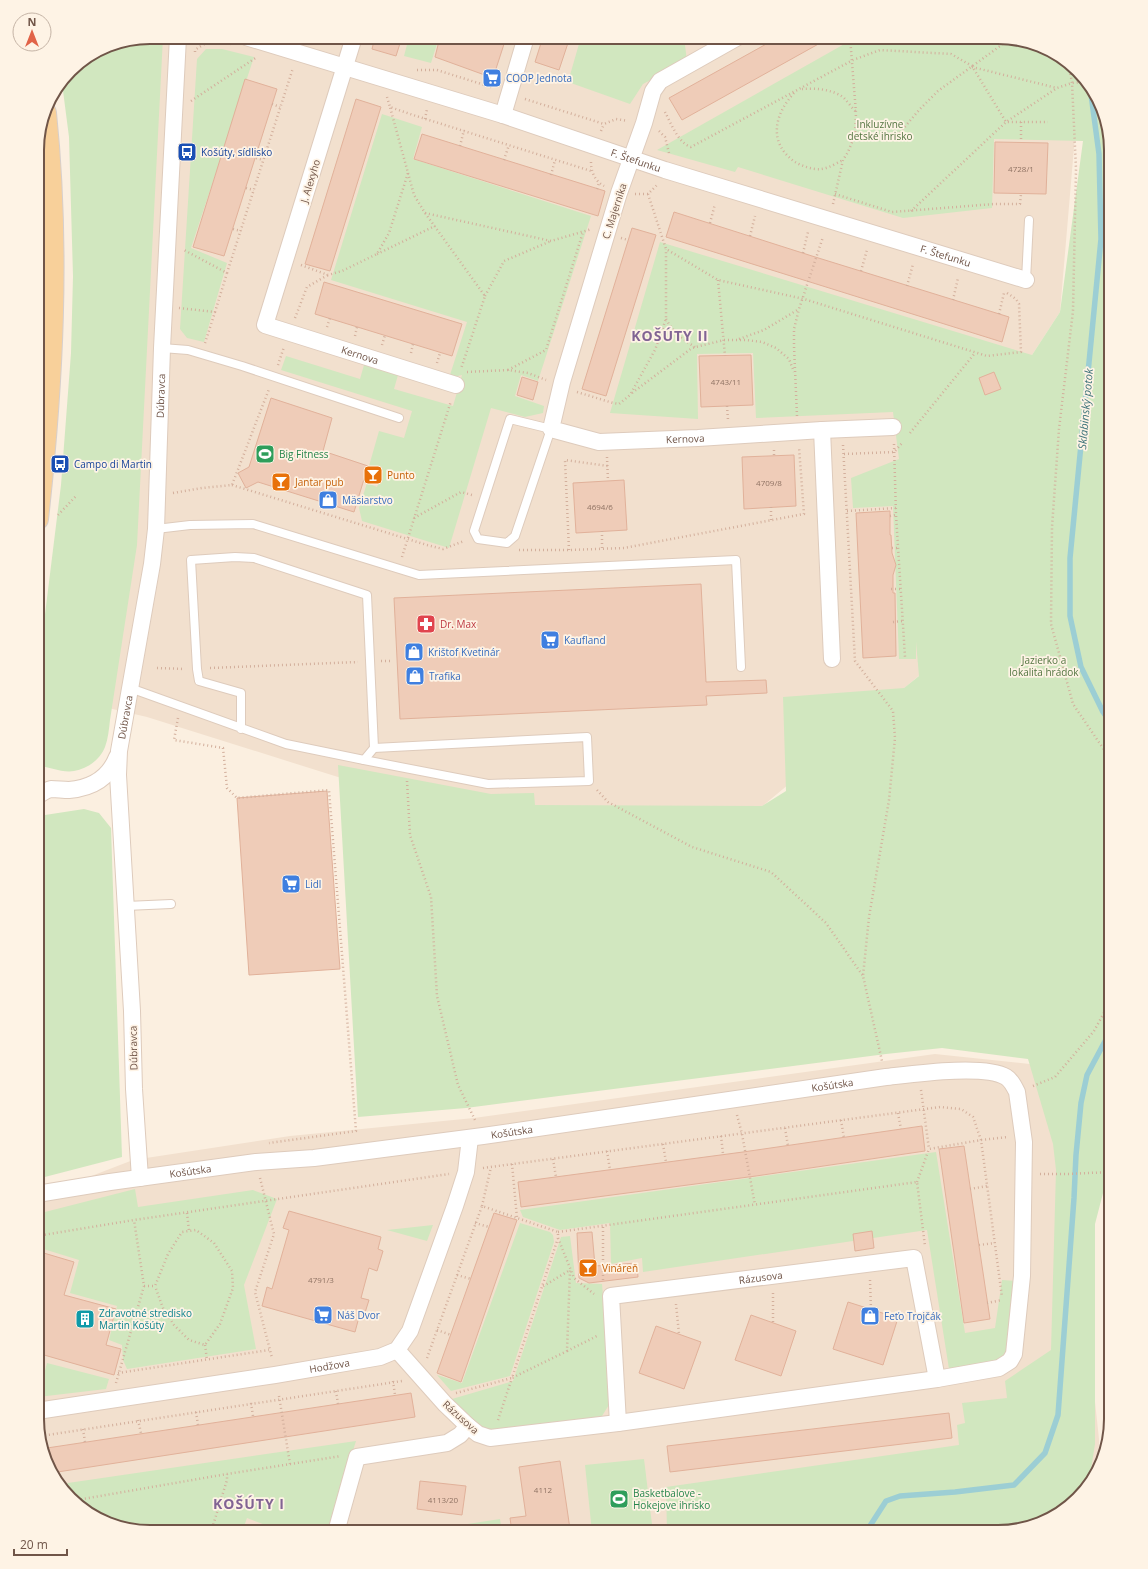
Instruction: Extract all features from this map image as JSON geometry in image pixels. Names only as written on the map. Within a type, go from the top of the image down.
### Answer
[{"type":"main road","points":[[44,450],[50,365],[52,299],[52,218],[46,129]]},
{"type":"main road","points":[[44,482],[46,519]]},
{"type":"street","name":"Dúbravca","points":[[140,1178],[118,775],[119,751],[152,564],[156,529],[162,348],[178,44]]},
{"type":"street","name":"F. Štefunku","points":[[257,44],[291,50],[503,115],[665,170],[1026,280]]},
{"type":"street","name":"J. Alexyho","points":[[265,325],[352,44]]},
{"type":"street","points":[[503,115],[524,44]]},
{"type":"street","name":"C. Majerníka","points":[[551,429],[561,386],[619,193],[644,123],[653,91],[660,81],[726,44]]},
{"type":"street","name":"Kernova","points":[[265,325],[291,323],[458,378]]},
{"type":"street","name":"Kernova","points":[[551,429],[599,442],[607,442],[893,427]]},
{"type":"street","points":[[822,430],[832,658]]},
{"type":"street","name":"Dúbravca","points":[[44,789],[70,790],[92,784],[105,777],[114,766],[119,751]]},
{"type":"street","name":"Košútska","points":[[44,1193],[256,1162],[314,1158],[476,1137],[886,1077],[942,1071],[986,1072],[1001,1075],[1014,1084],[1017,1092]]},
{"type":"street","name":"Rázusova","points":[[397,1350],[445,1404],[468,1426],[478,1434],[490,1438],[937,1380],[998,1368],[1010,1361],[1014,1354],[1022,1276],[1024,1142],[1017,1092]]},
{"type":"street","points":[[397,1350],[410,1331],[466,1172],[476,1137]]},
{"type":"street","name":"Rázusova","points":[[618,1422],[611,1296],[914,1258],[937,1380]]},
{"type":"street","name":"Hodžova","points":[[44,1410],[298,1371],[380,1357],[397,1350]]},
{"type":"street","points":[[338,1525],[356,1457],[447,1443],[460,1435],[468,1426]]},
{"type":"lane","points":[[1026,280],[1029,220]]},
{"type":"lane","points":[[44,290],[52,299]]},
{"type":"lane","points":[[162,348],[188,350],[274,376],[399,418]]},
{"type":"lane","points":[[510,419],[551,429],[515,536],[507,543],[478,539],[474,531],[510,419]]},
{"type":"lane","points":[[156,529],[190,525],[253,524],[419,574],[736,560],[741,667]]},
{"type":"lane","points":[[241,729],[241,693],[199,680],[196,669],[191,560],[235,557],[254,558],[367,595],[374,748],[364,760]]},
{"type":"lane","points":[[130,688],[286,744],[407,769],[488,784],[589,781],[587,737],[374,748]]},
{"type":"lane","points":[[126,906],[171,904]]},
{"type":"path","points":[[194,56],[195,50],[204,44]]},
{"type":"path","points":[[829,219],[844,160],[855,135],[856,113],[851,44]]},
{"type":"path","points":[[897,136],[938,91],[1003,44]]},
{"type":"path","points":[[205,345],[280,107],[291,50]]},
{"type":"path","points":[[663,108],[679,138],[685,145],[691,147],[853,60],[880,50],[951,54],[972,66],[1057,88]]},
{"type":"path","points":[[191,101],[262,54]]},
{"type":"path","points":[[972,66],[1006,122]]},
{"type":"path","points":[[415,70],[438,70],[500,90],[522,94],[525,99],[604,124],[616,119],[654,126],[665,137],[670,156],[665,170]]},
{"type":"path","points":[[1070,72],[1072,83],[1076,169],[1073,311],[1059,429],[1054,504],[1051,624],[1072,704],[1104,750]]},
{"type":"path","points":[[911,211],[1006,122],[1057,88],[1072,83],[1080,82]]},
{"type":"path","points":[[844,160],[832,166],[821,169],[812,169],[797,163],[782,149],[776,135],[777,122],[787,100],[797,91],[814,88],[832,92],[843,98],[856,113]]},
{"type":"path","points":[[385,92],[414,195],[425,213],[485,296]]},
{"type":"path","points":[[190,108],[191,94]]},
{"type":"path","points":[[272,104],[280,107]]},
{"type":"path","points":[[390,107],[591,171]]},
{"type":"path","points":[[1006,122],[1048,122]]},
{"type":"path","points":[[1021,122],[1021,142]]},
{"type":"path","points":[[460,146],[464,130]]},
{"type":"path","points":[[504,160],[509,145]]},
{"type":"path","points":[[256,158],[263,160]]},
{"type":"path","points":[[551,174],[555,160]]},
{"type":"path","points":[[377,254],[389,233],[408,173]]},
{"type":"path","points":[[597,189],[599,183]]},
{"type":"path","points":[[656,185],[664,188]]},
{"type":"path","points":[[246,188],[254,190]]},
{"type":"path","points":[[630,395],[655,350],[666,319],[666,249],[648,194]]},
{"type":"path","points":[[835,194],[892,212],[994,204],[1020,204],[1021,194]]},
{"type":"path","points":[[708,202],[722,206]]},
{"type":"path","points":[[710,223],[715,204]]},
{"type":"path","points":[[425,213],[551,241]]},
{"type":"path","points":[[748,214],[762,218]]},
{"type":"path","points":[[750,236],[755,216]]},
{"type":"path","points":[[232,486],[274,376],[291,323],[308,287],[328,275],[342,271],[435,226]]},
{"type":"path","points":[[399,569],[407,539],[485,296],[504,261],[551,241],[596,228]]},
{"type":"path","points":[[233,229],[241,231]]},
{"type":"path","points":[[800,230],[830,239]]},
{"type":"path","points":[[508,370],[546,350],[583,232]]},
{"type":"path","points":[[803,253],[808,232]]},
{"type":"path","points":[[794,372],[796,365],[794,329],[799,309],[804,299],[823,237]]},
{"type":"path","points":[[860,248],[874,252]]},
{"type":"path","points":[[181,256],[182,249],[227,274]]},
{"type":"path","points":[[666,249],[718,280],[804,299],[987,356],[1021,352],[1019,304],[1016,299],[997,290]]},
{"type":"path","points":[[861,271],[867,250]]},
{"type":"path","points":[[907,262],[913,264],[907,286]]},
{"type":"path","points":[[295,263],[328,275]]},
{"type":"path","points":[[951,276],[958,278],[953,300]]},
{"type":"path","points":[[718,280],[725,356]]},
{"type":"path","points":[[999,314],[1004,292]]},
{"type":"path","points":[[178,301],[178,308],[215,312]]},
{"type":"path","points":[[737,340],[764,330],[799,309]]},
{"type":"path","points":[[666,319],[672,329],[679,336],[696,347]]},
{"type":"path","points":[[291,323],[301,321]]},
{"type":"path","points":[[320,327],[327,329]]},
{"type":"path","points":[[354,337],[361,340]]},
{"type":"path","points":[[458,378],[466,372],[508,370],[528,373],[561,386],[619,404],[692,348],[724,340],[762,342],[776,348],[789,359],[794,372],[804,514],[624,548],[520,550],[510,540]]},
{"type":"path","points":[[381,347],[388,349]]},
{"type":"path","points":[[437,363],[440,352]]},
{"type":"path","points":[[910,433],[975,352]]},
{"type":"path","points":[[410,355],[417,357]]},
{"type":"path","points":[[430,361],[443,365]]},
{"type":"path","points":[[454,369],[458,378]]},
{"type":"path","points":[[893,427],[896,515],[905,657]]},
{"type":"path","points":[[842,429],[855,661],[893,711],[895,738],[889,800],[871,902],[863,976],[886,1077]]},
{"type":"path","points":[[844,454],[894,452],[905,439]]},
{"type":"path","points":[[607,442],[608,480]]},
{"type":"path","points":[[569,550],[565,460],[608,466]]},
{"type":"path","points":[[173,501],[172,493],[202,488],[232,486],[443,549],[476,536]]},
{"type":"path","points":[[414,519],[461,492],[484,499]]},
{"type":"path","points":[[46,519],[77,495]]},
{"type":"path","points":[[771,507],[771,520]]},
{"type":"path","points":[[847,511],[896,508]]},
{"type":"path","points":[[890,516],[896,515]]},
{"type":"path","points":[[602,532],[602,548]]},
{"type":"path","points":[[892,548],[899,548]]},
{"type":"path","points":[[891,589],[901,589]]},
{"type":"path","points":[[893,622],[903,621]]},
{"type":"path","points":[[157,668],[196,669],[393,661]]},
{"type":"path","points":[[178,718],[174,740],[223,748],[227,788],[237,798],[329,790],[356,1131],[268,1143]]},
{"type":"path","points":[[407,769],[410,834],[431,898],[437,996],[458,1085],[476,1137]]},
{"type":"path","points":[[589,781],[608,802],[692,847],[771,872],[826,923],[863,976]]},
{"type":"path","points":[[1017,1092],[1055,1077],[1094,1031],[1104,1013]]},
{"type":"path","points":[[920,1074],[923,1110],[929,1149],[917,1182],[926,1253]]},
{"type":"path","points":[[44,1235],[134,1220],[512,1164],[940,1107],[961,1109],[973,1117],[981,1140],[1003,1307]]},
{"type":"path","points":[[898,1113],[901,1129]]},
{"type":"path","points":[[841,1120],[844,1138]]},
{"type":"path","points":[[785,1128],[788,1146]]},
{"type":"path","points":[[742,1134],[755,1205]]},
{"type":"path","points":[[721,1136],[724,1154]]},
{"type":"path","points":[[929,1149],[981,1140],[1010,1137]]},
{"type":"path","points":[[663,1144],[666,1162]]},
{"type":"path","points":[[607,1151],[610,1170]]},
{"type":"path","points":[[553,1159],[556,1177]]},
{"type":"path","points":[[256,1162],[274,1234],[255,1292],[273,1362]]},
{"type":"path","points":[[512,1164],[517,1218]]},
{"type":"path","points":[[425,1362],[482,1206],[491,1167]]},
{"type":"path","points":[[1023,1173],[1067,1174],[1104,1172]]},
{"type":"path","points":[[482,1206],[558,1232],[603,1227],[917,1182]]},
{"type":"path","points":[[970,1189],[987,1186]]},
{"type":"path","points":[[187,1213],[189,1231]]},
{"type":"path","points":[[112,1389],[116,1383],[144,1286],[134,1220]]},
{"type":"path","points":[[475,1222],[489,1227]]},
{"type":"path","points":[[603,1227],[603,1286]]},
{"type":"path","points":[[205,1345],[189,1340],[174,1325],[163,1308],[155,1286],[168,1254],[182,1232],[196,1230],[214,1243],[232,1271],[233,1288],[220,1324],[205,1345],[207,1360]]},
{"type":"path","points":[[496,1426],[558,1238],[558,1232]]},
{"type":"path","points":[[558,1238],[569,1262],[570,1270],[567,1351]]},
{"type":"path","points":[[979,1245],[995,1243]]},
{"type":"path","points":[[869,1264],[871,1310]]},
{"type":"path","points":[[542,1287],[570,1270]]},
{"type":"path","points":[[570,1270],[574,1278],[597,1297]]},
{"type":"path","points":[[457,1275],[471,1279]]},
{"type":"path","points":[[773,1276],[773,1322]]},
{"type":"path","points":[[144,1286],[155,1286]]},
{"type":"path","points":[[675,1288],[679,1334]]},
{"type":"path","points":[[987,1303],[1002,1300]]},
{"type":"path","points":[[436,1330],[451,1335]]},
{"type":"path","points":[[451,1394],[512,1378],[598,1336]]},
{"type":"path","points":[[118,1373],[269,1350]]},
{"type":"path","points":[[46,1435],[279,1398],[336,1391],[393,1381],[408,1381]]},
{"type":"path","points":[[393,1381],[395,1395]]},
{"type":"path","points":[[336,1391],[338,1404]]},
{"type":"path","points":[[279,1398],[290,1464]]},
{"type":"path","points":[[251,1403],[253,1416]]},
{"type":"path","points":[[196,1412],[198,1425]]},
{"type":"path","points":[[138,1420],[140,1433]]},
{"type":"path","points":[[83,1429],[85,1442]]},
{"type":"path","points":[[81,1499],[342,1456]]},
{"type":"path","points":[[213,1525],[227,1480],[227,1474]]},
{"type":"shaded area","points":[[143,44],[1005,44],[1039,52],[1051,58],[1063,66],[1080,82],[1060,312],[1032,355],[945,654],[729,834],[338,777],[147,717],[52,695],[85,248],[76,74],[91,62],[103,55],[129,46]]},
{"type":"shaded area","points":[[935,1054],[1039,1065],[1082,1281],[1099,1439],[1099,1450],[1090,1472],[1073,1494],[1051,1511],[1039,1517],[1025,1521],[998,1525],[143,1525],[129,1523],[103,1514],[85,1503],[75,1494],[66,1484],[52,1460],[45,1433],[44,1194],[133,1160],[290,1136],[474,1118]]},
{"type":"green space","points":[[163,44],[137,545],[106,744],[100,756],[88,766],[79,770],[65,771],[44,767],[44,622],[61,485],[71,353],[73,276],[69,137],[63,90],[80,70],[109,52],[129,46]]},
{"type":"green space","points":[[407,44],[437,44],[431,63],[404,56]]},
{"type":"green space","points":[[579,44],[687,44],[685,45],[687,61],[643,84],[630,104],[568,82]]},
{"type":"green space","points":[[844,44],[1005,44],[1039,52],[1063,66],[1082,85],[1096,109],[1100,123],[1104,150],[1104,1189],[1095,1224],[1095,1444],[1091,1470],[1073,1494],[1051,1511],[1039,1517],[1025,1521],[998,1525],[667,1525],[666,1487],[959,1445],[957,1425],[965,1423],[962,1403],[1007,1398],[1005,1381],[1051,1350],[1056,1170],[1053,1144],[1028,1059],[942,1048],[466,1108],[358,1117],[338,765],[491,794],[534,793],[535,805],[762,806],[786,791],[783,697],[904,688],[919,676],[916,642],[916,659],[899,659],[893,506],[853,508],[851,478],[899,459],[893,412],[756,418],[753,353],[697,354],[698,419],[610,413],[660,242],[1032,355],[1060,312],[1083,141],[994,139],[992,208],[903,218],[738,167],[735,172],[657,150]]},
{"type":"green space","points":[[206,49],[222,49],[254,57],[191,248],[227,263],[204,342],[187,338],[180,329],[197,59]]},
{"type":"green space","points":[[382,114],[422,127],[413,159],[591,216],[538,381],[521,375],[515,396],[544,406],[543,413],[525,417],[491,408],[449,548],[362,521],[359,508],[367,483],[377,487],[383,471],[369,466],[379,431],[404,438],[412,411],[281,370],[286,356],[360,379],[364,365],[398,375],[394,389],[453,406],[462,375],[449,378],[467,322],[331,280]]},
{"type":"green space","points":[[84,809],[99,813],[111,828],[122,1157],[44,1177],[44,815]]},
{"type":"green space","points":[[936,1152],[965,1333],[995,1328],[1002,1280],[1017,1281],[1012,1351],[1002,1360],[949,1369],[927,1230],[643,1272],[642,1258],[611,1264],[610,1223],[560,1230],[523,1217],[520,1210]]},
{"type":"green space","points":[[135,1189],[138,1207],[253,1190],[277,1199],[244,1285],[256,1349],[127,1369],[123,1360],[122,1345],[109,1340],[117,1306],[70,1293],[79,1260],[44,1249],[44,1212]]},
{"type":"green space","points":[[520,1223],[550,1232],[553,1235],[554,1242],[510,1376],[451,1391],[437,1375],[462,1383]]},
{"type":"green space","points":[[433,1225],[427,1241],[387,1230]]},
{"type":"green space","points":[[570,1236],[576,1283],[602,1284],[612,1400],[602,1416],[501,1431],[481,1429],[452,1399],[513,1381],[561,1237]]},
{"type":"green space","points":[[47,1363],[109,1379],[106,1389],[44,1396],[44,1374]]},
{"type":"green space","points":[[356,1441],[329,1525],[266,1525],[247,1518],[244,1525],[143,1525],[129,1523],[103,1514],[91,1507],[75,1494],[66,1483]]},
{"type":"green space","name":"Basketbalove - Hokejove ihrisko","points":[[644,1459],[652,1525],[591,1525],[585,1465]]},
{"type":"green space","points":[[500,1519],[501,1525],[461,1525]]},
{"type":"building","points":[[373,44],[400,44],[396,56],[372,49]]},
{"type":"building","points":[[438,44],[504,44],[493,78],[435,57]]},
{"type":"building","points":[[541,44],[568,44],[559,70],[535,62]]},
{"type":"building","points":[[766,44],[818,44],[682,120],[669,98]]},
{"type":"building","points":[[245,79],[277,89],[224,256],[193,247]]},
{"type":"building","points":[[356,99],[381,107],[330,271],[305,264]]},
{"type":"building","points":[[422,134],[605,191],[598,216],[414,159]]},
{"type":"building","points":[[995,142],[1048,143],[1046,194],[994,193]]},
{"type":"building","points":[[674,212],[1009,317],[1002,342],[666,237]]},
{"type":"building","points":[[632,228],[656,235],[606,396],[582,389]]},
{"type":"building","points":[[324,282],[462,324],[452,356],[315,314]]},
{"type":"building","points":[[751,355],[753,405],[701,407],[699,356]]},
{"type":"building","points":[[994,372],[1001,389],[985,395],[979,378]]},
{"type":"building","points":[[522,377],[538,382],[533,400],[517,395]]},
{"type":"building","points":[[271,398],[332,418],[323,451],[368,466],[354,512],[258,482],[246,488],[238,473],[249,467]]},
{"type":"building","points":[[794,455],[796,506],[744,509],[742,457]]},
{"type":"building","points":[[624,480],[627,530],[576,533],[573,483]]},
{"type":"building","points":[[890,511],[892,553],[896,565],[893,575],[893,593],[895,593],[896,656],[863,658],[856,513]]},
{"type":"building","name":"Kaufland","points":[[701,584],[706,682],[766,680],[767,693],[706,696],[707,705],[400,719],[394,598]]},
{"type":"building","points":[[327,791],[340,969],[249,975],[237,798]]},
{"type":"building","points":[[922,1126],[925,1151],[756,1176],[521,1207],[518,1182]]},
{"type":"building","points":[[964,1146],[990,1319],[964,1323],[939,1149]]},
{"type":"building","points":[[289,1211],[381,1237],[378,1249],[383,1251],[377,1271],[369,1268],[361,1298],[369,1300],[363,1319],[359,1317],[355,1332],[262,1306],[267,1287],[272,1289],[289,1230],[283,1228]]},
{"type":"building","points":[[494,1213],[517,1220],[461,1382],[437,1373]]},
{"type":"building","points":[[872,1231],[874,1248],[855,1251],[853,1234]]},
{"type":"building","points":[[592,1232],[595,1266],[637,1263],[638,1277],[589,1283],[579,1278],[577,1233]]},
{"type":"building","name":"Zdravotné stredisko Martin Košúty","points":[[44,1253],[74,1262],[64,1295],[116,1309],[106,1345],[121,1349],[114,1375],[44,1355]]},
{"type":"building","points":[[848,1302],[898,1318],[883,1365],[833,1349]]},
{"type":"building","points":[[751,1315],[796,1331],[781,1376],[735,1360]]},
{"type":"building","points":[[656,1326],[701,1342],[684,1389],[639,1373]]},
{"type":"building","points":[[411,1393],[415,1417],[58,1472],[52,1460],[49,1448]]},
{"type":"building","points":[[949,1413],[952,1438],[670,1472],[667,1446]]},
{"type":"building","points":[[560,1461],[569,1525],[511,1525],[510,1518],[526,1516],[519,1467]]},
{"type":"building","points":[[420,1481],[466,1486],[462,1515],[417,1509]]},
{"type":"waterway","name":"Sklabinský potok","points":[[1092,101],[1099,154],[1101,239],[1070,558],[1070,616],[1081,667],[1104,713]]},
{"type":"waterway","points":[[871,1525],[886,1501],[900,1496],[955,1492],[1014,1485],[1045,1453],[1058,1415],[1081,1103],[1087,1075],[1104,1043]]},
{"type":"place","name":"COOP Jednota","points":[[492,78]]},
{"type":"place","name":"Košúty, sídlisko","points":[[187,152]]},
{"type":"place","name":"Big Fitness","points":[[265,454]]},
{"type":"place","name":"Campo di Martin","points":[[60,464]]},
{"type":"place","name":"Punto","points":[[373,475]]},
{"type":"place","name":"Jantar pub","points":[[281,482]]},
{"type":"place","name":"Mäsiarstvo","points":[[328,500]]},
{"type":"place","name":"Dr. Max","points":[[426,624]]},
{"type":"place","name":"Kaufland","points":[[550,640]]},
{"type":"place","name":"Krištof Kvetinár","points":[[414,652]]},
{"type":"place","name":"Trafika","points":[[415,676]]},
{"type":"place","name":"Lidl","points":[[291,884]]},
{"type":"place","name":"Vináreň","points":[[588,1268]]},
{"type":"place","name":"Náš Dvor","points":[[323,1315]]},
{"type":"place","name":"Feťo Trojčák","points":[[870,1316]]},
{"type":"place","name":"Zdravotné stredisko Martin Košúty","points":[[85,1319]]},
{"type":"place","name":"Basketbalove - Hokejove ihrisko","points":[[619,1499]]},
{"type":"district","name":"KOŠÚTY II","points":[[670,335]]},
{"type":"district","name":"KOŠÚTY I","points":[[249,1503]]},
{"type":"park label","name":"Inkluzívne detské ihrisko","points":[[880,130]]},
{"type":"park label","name":"Jazierko a lokalita hrádok","points":[[1044,666]]}]
